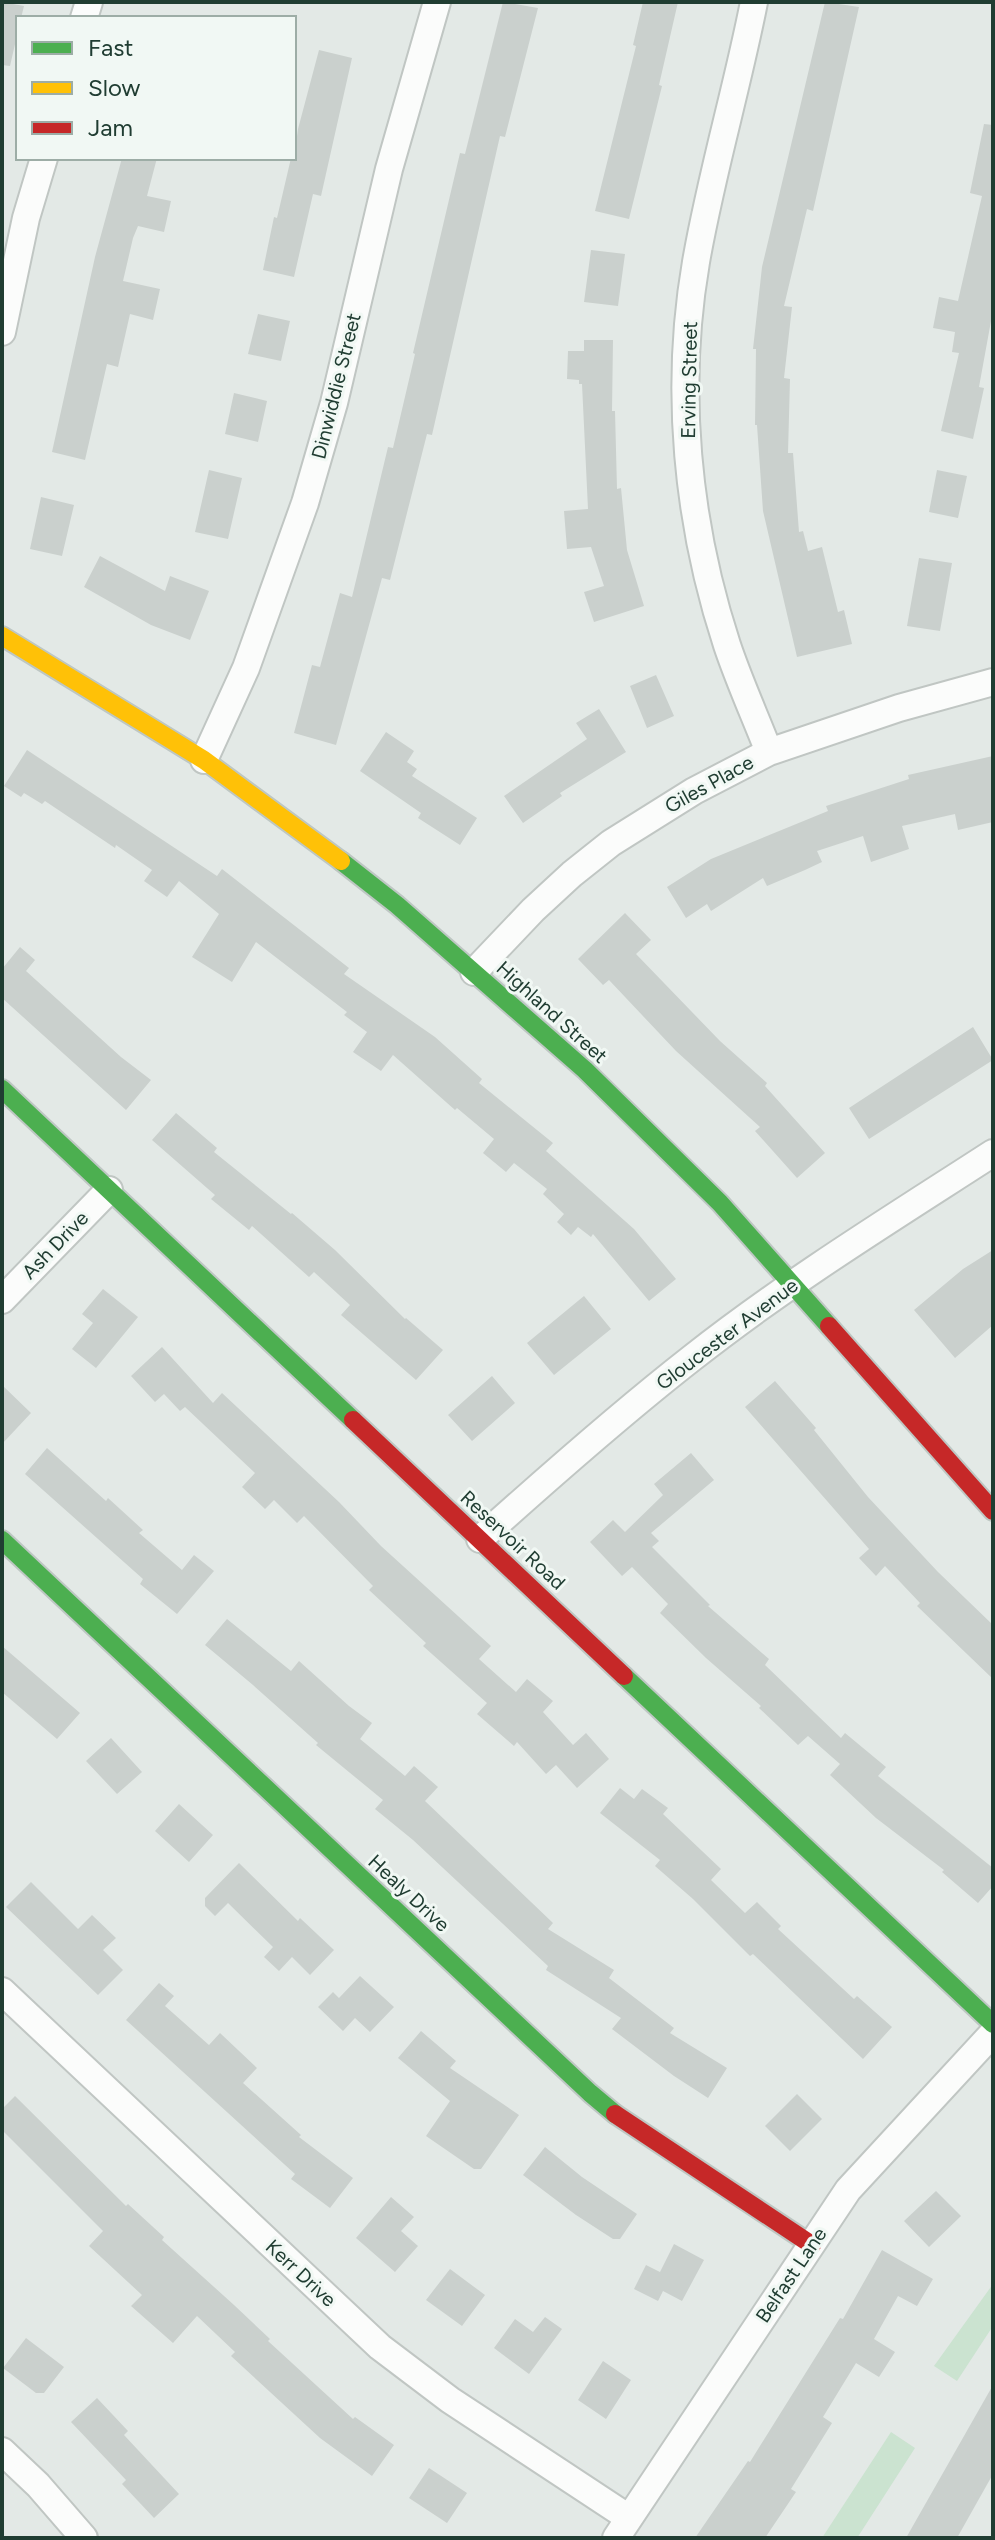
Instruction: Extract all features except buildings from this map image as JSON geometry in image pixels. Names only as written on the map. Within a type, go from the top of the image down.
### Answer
[{"type":"street","name":"Dinwiddie Street","points":[[204,760],[246,668],[305,503],[334,403],[389,169],[437,2]]},
{"type":"street","name":"Erving Street","points":[[754,2],[696,261],[689,318],[687,424],[691,478],[709,582],[728,646],[769,752]]},
{"type":"street","points":[[2,332],[26,218],[43,160]]},
{"type":"street","name":"Highland Street","points":[[2,636],[204,760],[366,881],[585,1070],[720,1203],[993,1511]]},
{"type":"street","name":"Giles Place","points":[[474,972],[542,901],[611,843],[694,791],[769,752],[899,708],[993,682]]},
{"type":"street","name":"Reservoir Road","points":[[2,1089],[993,2024]]},
{"type":"street","name":"Gloucester Avenue","points":[[480,1539],[586,1444],[682,1366],[793,1285],[993,1153]]},
{"type":"street","name":"Ash Drive","points":[[2,1300],[109,1190]]},
{"type":"street","name":"Healy Drive","points":[[2,1540],[590,2093],[623,2120],[812,2245]]},
{"type":"street","name":"Kerr Drive","points":[[2,1991],[380,2347],[622,2528]]},
{"type":"street","name":"Belfast Lane","points":[[622,2528],[848,2190],[993,2033]]},
{"type":"street","points":[[2,2451],[38,2485],[84,2538]]},
{"type":"green space","points":[[993,2284],[993,2326],[957,2381],[934,2366]]},
{"type":"green space","points":[[891,2432],[915,2448],[861,2532],[857,2538],[822,2538]]},
{"type":"traffic: fast","points":[[341,861],[397,905],[585,1070],[720,1203],[829,1326]]},
{"type":"traffic: fast","points":[[2,1089],[353,1420]]},
{"type":"traffic: fast","points":[[2,1540],[615,2114]]},
{"type":"traffic: fast","points":[[624,1676],[993,2024]]},
{"type":"traffic: slow","points":[[2,636],[204,760],[341,861]]},
{"type":"traffic: jam","points":[[829,1326],[993,1511]]},
{"type":"traffic: jam","points":[[353,1420],[624,1676]]},
{"type":"traffic: jam","points":[[615,2114],[812,2245]]}]
